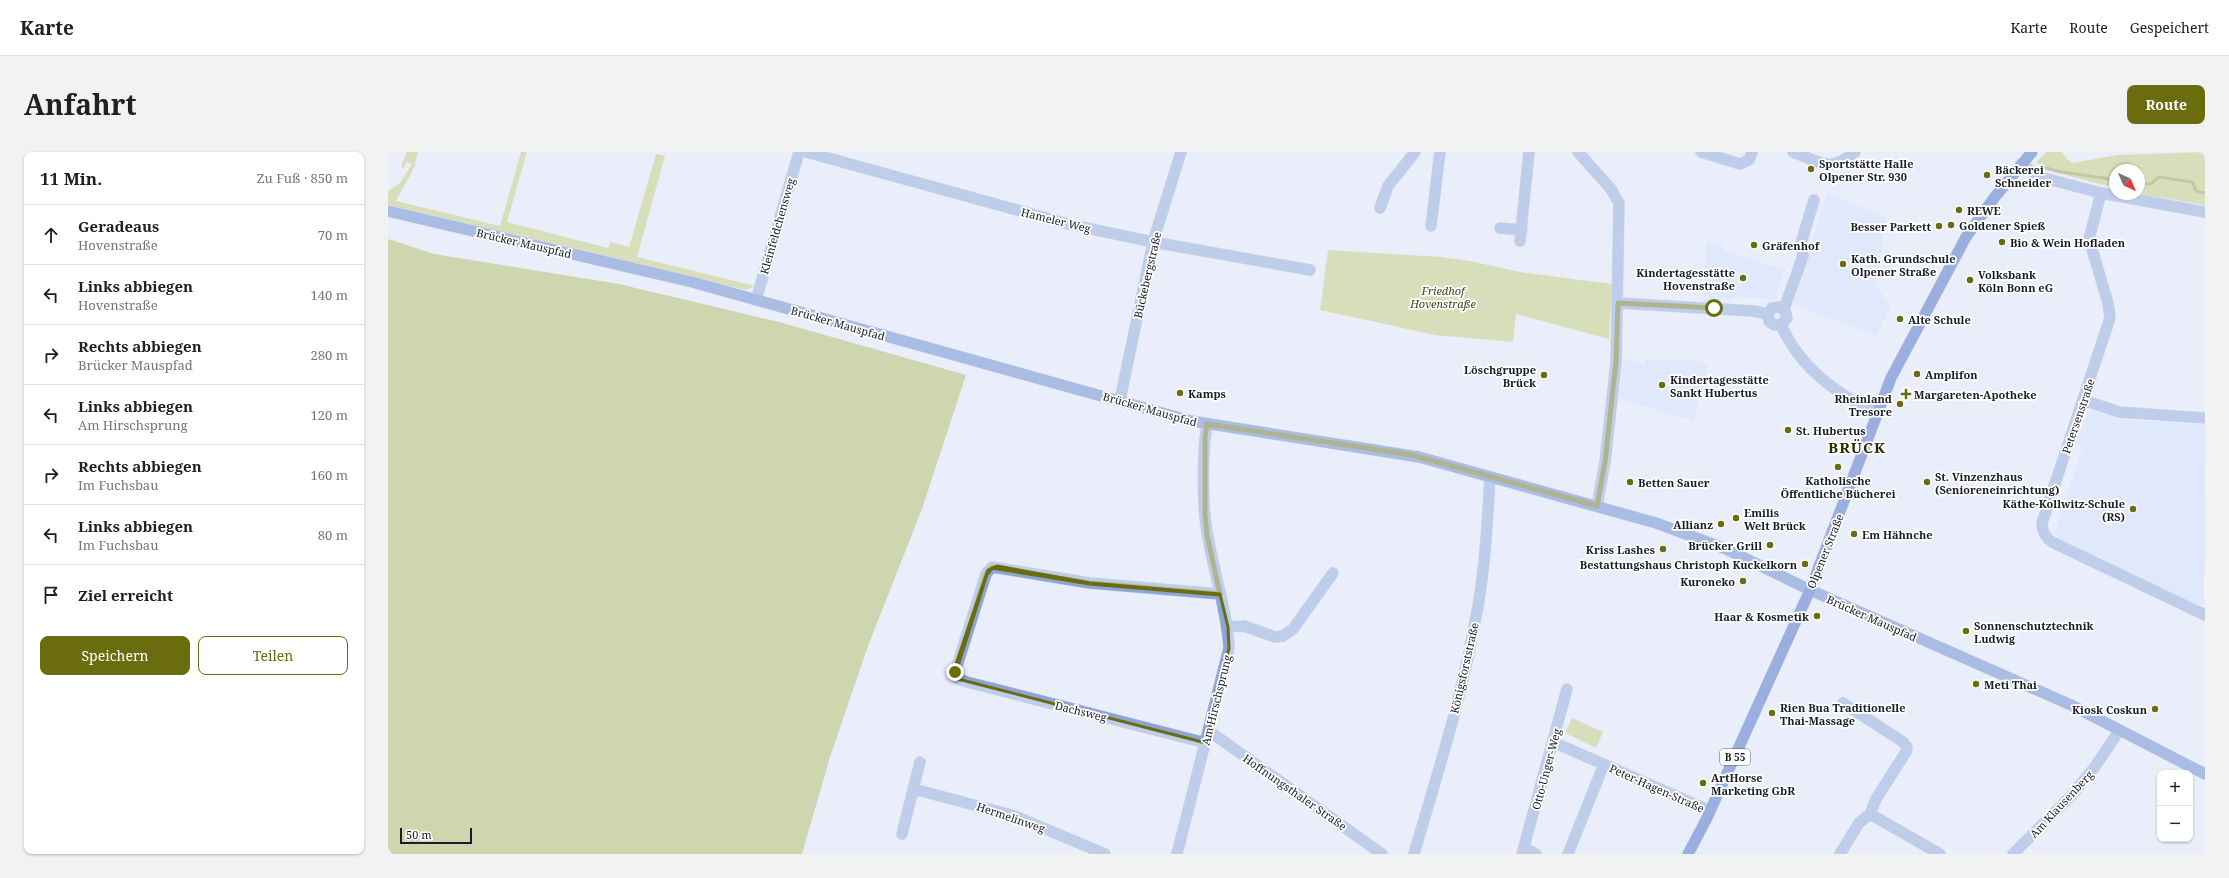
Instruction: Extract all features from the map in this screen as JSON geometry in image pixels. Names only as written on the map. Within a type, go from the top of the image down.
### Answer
[{"type":"main road","name":"Olpener Straße","points":[[1688,854],[1710,811],[1810,590],[1891,378],[1966,237],[2021,164],[2032,152]]},
{"type":"main road","name":"Brücker Mauspfad","points":[[388,211],[659,274],[1035,379],[1207,424],[1412,455],[1490,478],[1656,523],[1713,543],[1810,590],[2071,705],[2119,731],[2204,772]]},
{"type":"street","name":"Kleinfeldchensweg","points":[[756,300],[799,152]]},
{"type":"street","name":"Hameler Weg","points":[[806,152],[1068,224],[1153,242],[1310,270]]},
{"type":"street","name":"Bückebergstraße","points":[[1120,400],[1153,242],[1181,152]]},
{"type":"street","points":[[1380,208],[1388,186],[1415,152]]},
{"type":"street","points":[[1431,226],[1440,152]]},
{"type":"street","points":[[1500,228],[1521,236],[1529,152]]},
{"type":"street","points":[[1578,152],[1610,189],[1619,203],[1616,362],[1605,462],[1597,506]]},
{"type":"street","points":[[1702,152],[1740,164],[1749,160],[1752,152]]},
{"type":"street","points":[[1793,152],[1831,166],[1840,164],[1855,152]]},
{"type":"street","points":[[2021,164],[2040,177],[2101,193],[2205,212]]},
{"type":"street","name":"Petersenstraße","points":[[2101,193],[2089,239],[2108,303],[2110,318],[2042,523],[2045,537],[2087,560],[2205,615]]},
{"type":"street","points":[[1768,314],[1770,323],[1776,326],[1781,325],[1787,318],[1784,309],[1803,256],[1801,242],[1814,200]]},
{"type":"street","points":[[1618,303],[1753,311],[1768,314]]},
{"type":"street","points":[[1768,314],[1775,307],[1784,309]]},
{"type":"street","points":[[1781,325],[1789,342],[1809,369],[1838,392],[1855,402],[1871,410],[1879,409]]},
{"type":"street","points":[[2082,400],[2119,412],[2205,418]]},
{"type":"street","name":"Am Hirschsprung","points":[[1177,854],[1228,654],[1228,627],[1207,535],[1205,515],[1205,437],[1207,424]]},
{"type":"street","name":"Königsforststraße","points":[[1414,854],[1448,735],[1475,623],[1485,558],[1490,478]]},
{"type":"street","name":"Dachsweg","points":[[1206,742],[966,682],[956,676],[955,672],[956,664],[986,574],[992,567],[1090,583],[1220,594]]},
{"type":"street","points":[[1228,627],[1244,626],[1275,637],[1283,636],[1293,629],[1333,573]]},
{"type":"street","name":"Otto-Unger-Weg","points":[[1536,854],[1523,851],[1567,689]]},
{"type":"street","points":[[1840,854],[1859,823],[1870,814],[1876,799],[1906,752],[1907,747],[1903,742],[1843,703]]},
{"type":"street","name":"Hoffnungsthaler Straße","points":[[1209,731],[1382,854]]},
{"type":"street","name":"Am Klausenberg","points":[[2013,854],[2072,795],[2094,768],[2119,731]]},
{"type":"street","name":"Peter-Hagen-Straße","points":[[1553,742],[1710,811]]},
{"type":"street","points":[[902,834],[920,762]]},
{"type":"street","name":"Peter-Hagen-Straße","points":[[1568,854],[1604,764]]},
{"type":"street","name":"Hermelinweg","points":[[914,788],[1014,816],[1105,854]]},
{"type":"street","points":[[1870,814],[1940,854]]},
{"type":"highlighted area","points":[[997,566],[1090,583],[1220,594],[1228,627],[1229,648],[1206,743],[958,679],[955,672],[956,664],[988,570]]},
{"type":"shaded area","name":"Kath. Grundschule Olpener Straße","points":[[1827,194],[1886,216],[1879,274],[1876,284],[1890,307],[1876,336],[1793,304]]},
{"type":"shaded area","name":"Kindertagesstätte Hovenstraße","points":[[1707,241],[1723,246],[1722,250],[1785,270],[1776,295],[1778,296],[1777,299],[1734,297],[1734,300],[1721,299],[1721,302],[1703,302]]},
{"type":"shaded area","name":"Kindertagesstätte Sankt Hubertus","points":[[1624,359],[1645,365],[1645,360],[1692,359],[1708,365],[1694,421],[1619,399]]},
{"type":"shaded area","name":"Käthe-Kollwitz-Schule (RS)","points":[[2089,410],[2120,419],[2205,425],[2204,605],[2198,606],[2059,538],[2055,532],[2082,448],[2076,442]]},
{"type":"green space","points":[[407,152],[418,152],[415,166],[396,201],[500,226],[521,152],[527,152],[507,222],[608,248],[611,242],[629,247],[656,154],[665,156],[637,257],[755,286],[746,290],[388,205],[388,191],[400,183],[412,164],[406,162],[404,169],[401,166]]},
{"type":"green space","points":[[2047,152],[2062,152],[2067,159],[2073,163],[2117,155],[2205,152],[2205,205],[2145,195],[2145,164],[2109,164],[2109,186],[2046,170],[2036,162]]},
{"type":"green space","points":[[388,239],[434,254],[619,284],[779,322],[966,375],[922,509],[868,646],[830,757],[802,854],[388,854]]},
{"type":"green space","name":"Friedhof Hovenstraße","points":[[1328,250],[1441,257],[1470,261],[1520,272],[1612,284],[1609,339],[1516,314],[1513,342],[1435,335],[1320,310]]},
{"type":"green space","points":[[1572,718],[1603,732],[1596,748],[1565,733]]},
{"type":"waterway","points":[[2046,168],[2109,179]]},
{"type":"waterway","points":[[2145,184],[2150,184],[2159,177],[2192,182],[2196,191],[2205,193]]},
{"type":"place","name":"Sportstätte Halle Olpener Str. 930","points":[[1811,169]]},
{"type":"place","name":"Bäckerei Schneider","points":[[1987,175]]},
{"type":"place","name":"REWE","points":[[1959,210]]},
{"type":"place","name":"Goldener Spieß","points":[[1951,225]]},
{"type":"place","name":"Besser Parkett","points":[[1939,226]]},
{"type":"place","name":"Bio & Wein Hofladen","points":[[2002,242]]},
{"type":"place","name":"Gräfenhof","points":[[1754,245]]},
{"type":"place","name":"Kath. Grundschule Olpener Straße","points":[[1843,264]]},
{"type":"place","name":"Kindertagesstätte Hovenstraße","points":[[1743,278]]},
{"type":"place","name":"Volksbank Köln Bonn eG","points":[[1970,280]]},
{"type":"place","name":"Alte Schule","points":[[1900,319]]},
{"type":"place","name":"Amplifon","points":[[1917,374]]},
{"type":"place","name":"Löschgruppe Brück","points":[[1544,375]]},
{"type":"place","name":"Kindertagesstätte Sankt Hubertus","points":[[1662,385]]},
{"type":"place","name":"Kamps","points":[[1180,393]]},
{"type":"place","name":"Margareten-Apotheke","points":[[1906,394]]},
{"type":"place","name":"Rheinland Tresore","points":[[1900,404]]},
{"type":"place","name":"St. Hubertus","points":[[1788,430]]},
{"type":"place","name":"Katholische Öffentliche Bücherei","points":[[1838,467]]},
{"type":"place","name":"Betten Sauer","points":[[1630,482]]},
{"type":"place","name":"St. Vinzenzhaus (Senioreneinrichtung)","points":[[1927,482]]},
{"type":"place","name":"Käthe-Kollwitz-Schule (RS)","points":[[2133,509]]},
{"type":"place","name":"Emilis Welt Brück","points":[[1736,518]]},
{"type":"place","name":"Allianz","points":[[1721,524]]},
{"type":"place","name":"Em Hähnche","points":[[1854,534]]},
{"type":"place","name":"Brücker Grill","points":[[1770,545]]},
{"type":"place","name":"Kriss Lashes","points":[[1663,549]]},
{"type":"place","name":"Bestattungshaus Christoph Kuckelkorn","points":[[1805,564]]},
{"type":"place","name":"Kuroneko","points":[[1743,581]]},
{"type":"place","name":"Haar & Kosmetik","points":[[1817,616]]},
{"type":"place","name":"Sonnenschutztechnik Ludwig","points":[[1966,631]]},
{"type":"place","name":"Meti Thai","points":[[1976,684]]},
{"type":"place","name":"Kiosk Coskun","points":[[2155,709]]},
{"type":"place","name":"Rien Bua Traditionelle Thai-Massage","points":[[1772,713]]},
{"type":"place","name":"ArtHorse Marketing GbR","points":[[1703,783]]},
{"type":"district","name":"BRÜCK","points":[[1857,447]]},
{"type":"route","points":[[955,672],[956,664],[986,574],[992,567],[997,566],[1090,583],[1220,594],[1207,535],[1205,515],[1205,437],[1207,424],[1412,455],[1544,493],[1597,506],[1605,462],[1616,362],[1618,303],[1714,308]]}]
